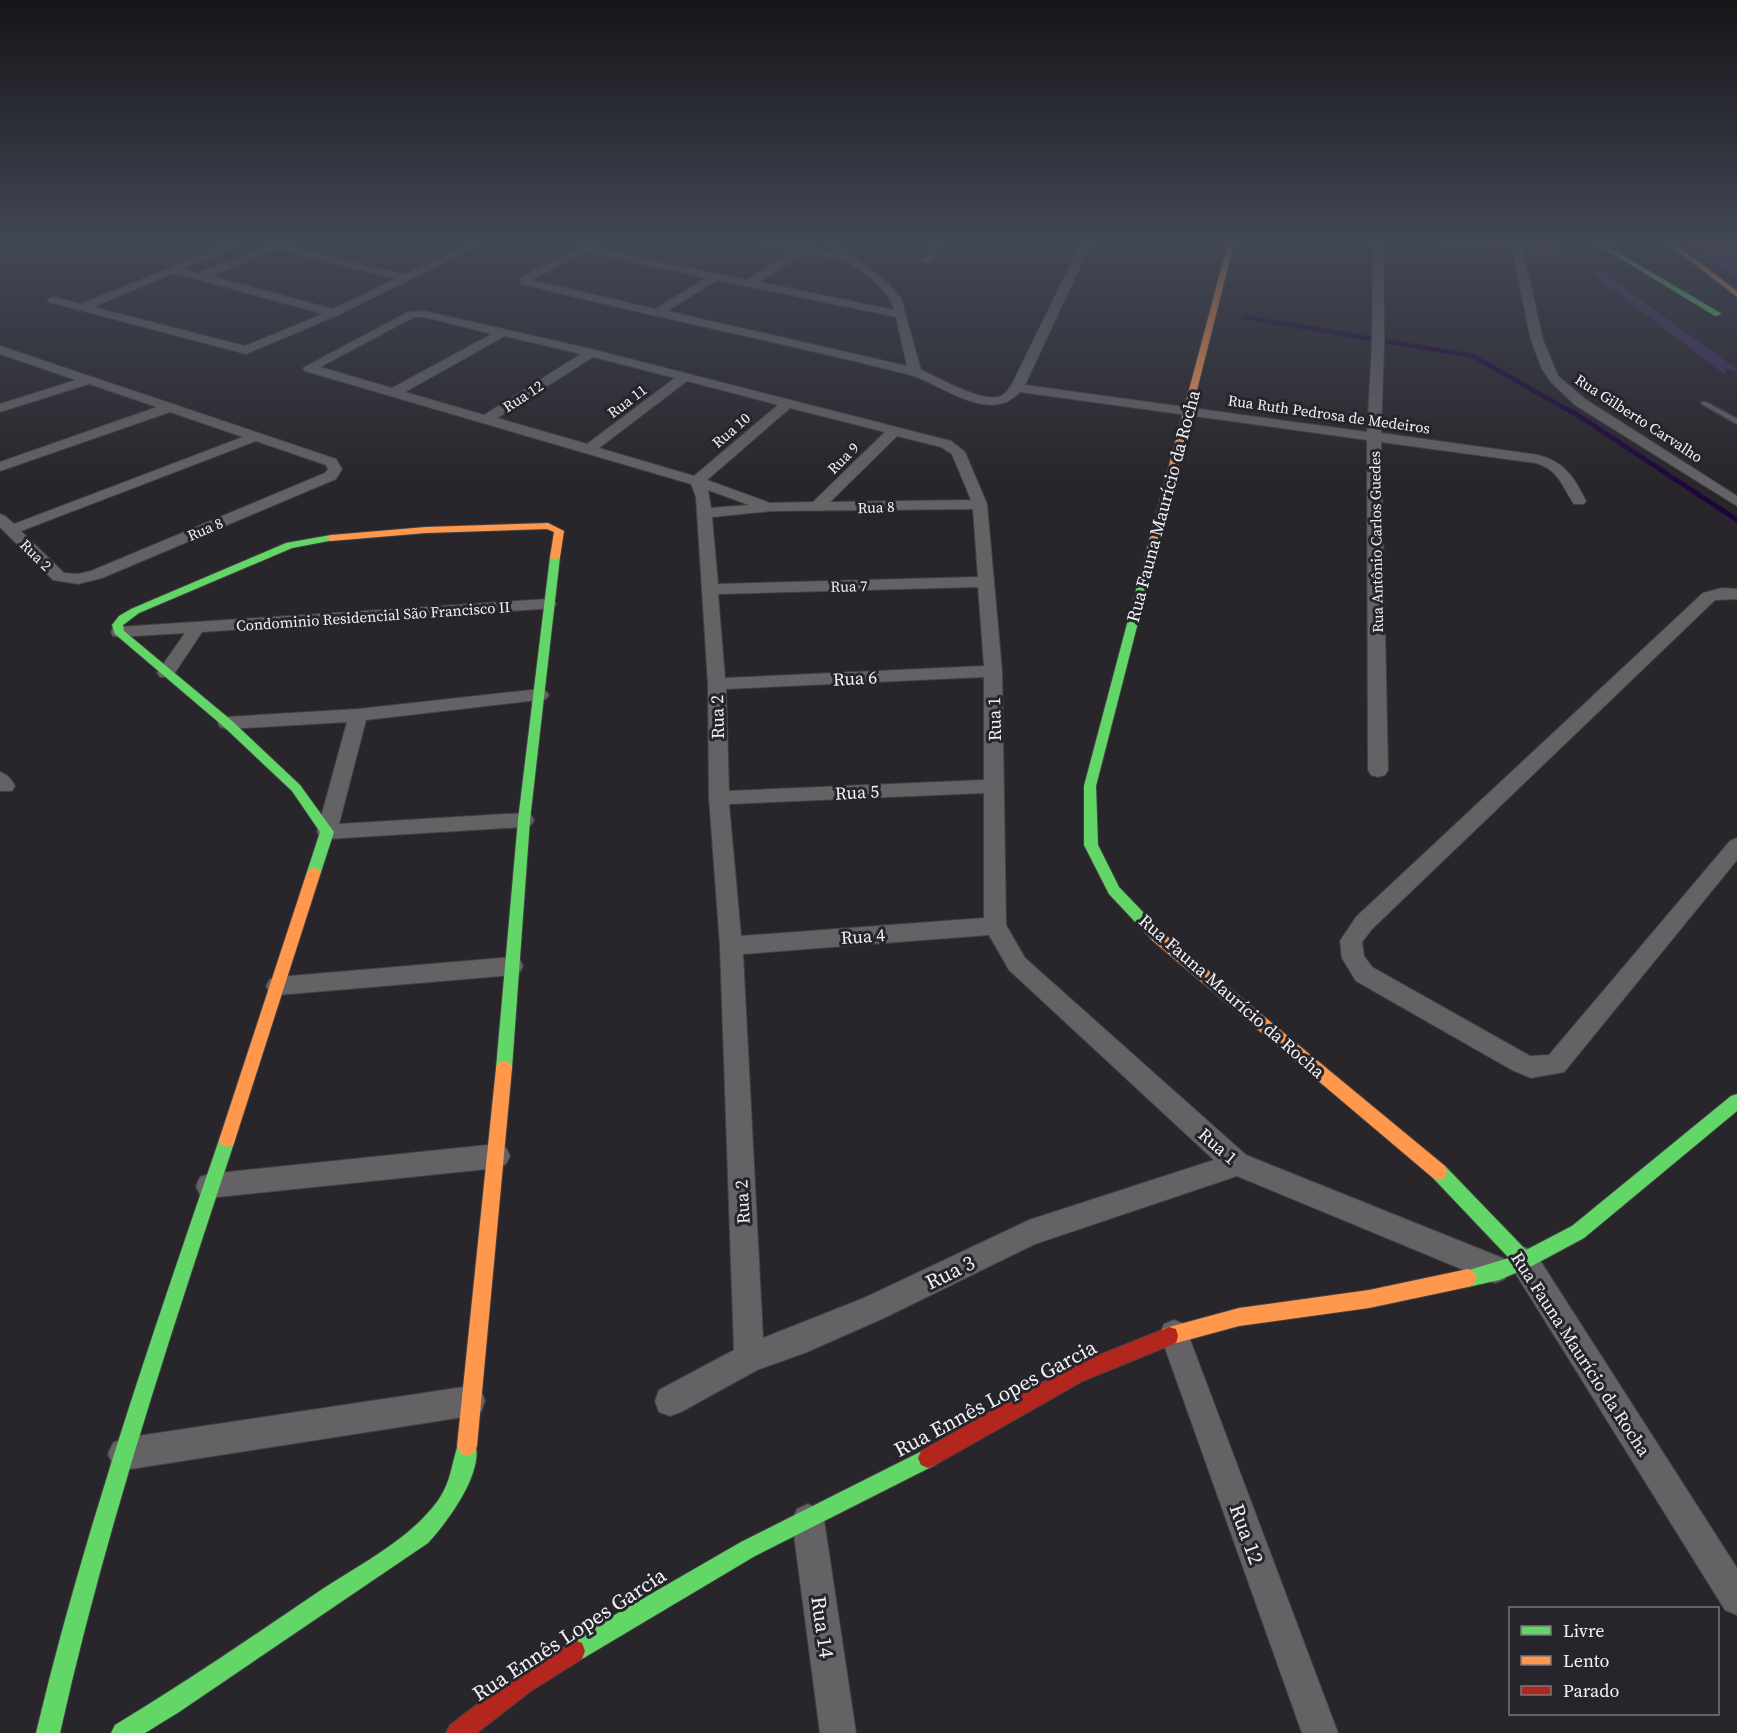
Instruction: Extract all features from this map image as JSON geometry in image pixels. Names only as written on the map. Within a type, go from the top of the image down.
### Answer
[{"type":"main road","name":"Rua Fauna Maurício da Rocha","points":[[1210,324],[1090,786],[1091,845],[1114,890],[1157,936],[1435,1168],[1511,1266]]},
{"type":"main road","points":[[48,1733],[60,1673],[124,1454],[209,1186],[278,986],[327,832],[296,788],[227,723],[119,632],[117,625],[123,618],[135,611],[290,545],[315,539],[426,530],[555,527],[559,531],[548,604],[540,695],[524,820],[497,1156],[465,1463],[459,1484],[447,1508],[421,1536],[172,1719],[123,1733]]},
{"type":"main road","name":"Rua Ennês Lopes Garcia","points":[[458,1733],[523,1683],[627,1618],[748,1549],[949,1448],[1076,1374],[1174,1334],[1239,1317],[1369,1299],[1511,1266],[1578,1232],[1737,1101]]},
{"type":"street","points":[[146,324],[246,351],[309,324]]},
{"type":"street","name":"Rua 1","points":[[393,393],[309,368],[396,324]]},
{"type":"street","name":"Rua 1","points":[[467,324],[894,430],[946,444],[958,452],[980,504],[987,582],[993,671],[995,926],[1017,964],[1238,1164],[1511,1266]]},
{"type":"street","points":[[704,324],[915,372],[986,401],[1004,400],[1017,388],[1048,324]]},
{"type":"street","points":[[903,324],[915,372]]},
{"type":"street","name":"Rua Antônio Carlos Guedes","points":[[1378,324],[1374,437],[1378,770]]},
{"type":"street","name":"Rua Gilberto Carvalho","points":[[1534,324],[1548,370],[1563,388],[1580,402],[1737,502]]},
{"type":"street","points":[[393,393],[504,332]]},
{"type":"street","points":[[1,351],[257,436]]},
{"type":"street","name":"Rua 12","points":[[485,420],[591,353]]},
{"type":"street","name":"Rua 11","points":[[588,450],[685,377]]},
{"type":"street","points":[[0,408],[89,380]]},
{"type":"street","name":"Rua Ruth Pedrosa de Medeiros","points":[[1017,388],[1549,462],[1564,472],[1579,501]]},
{"type":"street","points":[[393,393],[697,481]]},
{"type":"street","name":"Rua 10","points":[[697,481],[787,404]]},
{"type":"street","points":[[0,467],[168,408]]},
{"type":"street","name":"Rua 9","points":[[815,508],[894,430]]},
{"type":"street","points":[[6,525],[257,436]]},
{"type":"street","name":"Rua 8","points":[[78,579],[96,575],[331,476],[335,469],[331,462],[257,436]]},
{"type":"street","name":"Rua 8","points":[[697,481],[772,507]]},
{"type":"street","name":"Rua 2","points":[[697,481],[706,513],[712,589],[717,684],[719,798],[731,946],[749,1358]]},
{"type":"street","name":"Rua 8","points":[[706,513],[772,507],[980,504]]},
{"type":"street","name":"Rua 2","points":[[6,525],[59,577],[78,579]]},
{"type":"street","name":"Rua 7","points":[[712,589],[987,582]]},
{"type":"street","points":[[1737,594],[1722,593],[1709,596],[1364,923],[1351,941],[1353,958],[1364,974],[1521,1063],[1531,1067],[1555,1065],[1737,846]]},
{"type":"street","name":"Condominio Residencial São Francisco II","points":[[119,632],[548,604]]},
{"type":"street","points":[[166,673],[197,627]]},
{"type":"street","name":"Rua 6","points":[[717,684],[993,671]]},
{"type":"street","points":[[227,723],[358,715],[540,695]]},
{"type":"street","points":[[358,715],[327,832],[524,820]]},
{"type":"street","name":"Rua 5","points":[[719,798],[995,786]]},
{"type":"street","name":"Rua 4","points":[[731,946],[995,926]]},
{"type":"street","points":[[278,986],[512,966]]},
{"type":"street","points":[[209,1186],[497,1156]]},
{"type":"street","name":"Rua 3","points":[[670,1401],[749,1358],[807,1337],[874,1308],[1029,1233],[1238,1164]]},
{"type":"street","name":"Rua Fauna Maurício da Rocha","points":[[1511,1266],[1737,1598]]},
{"type":"street","name":"Rua 12","points":[[1174,1334],[1320,1733]]},
{"type":"street","points":[[124,1454],[470,1401]]},
{"type":"street","name":"Rua 14","points":[[808,1520],[838,1733]]},
{"type":"lane","points":[[1704,403],[1737,422]]},
{"type":"shaded area","points":[[1658,324],[1674,324],[1737,369],[1737,372],[1724,368],[1727,376]]},
{"type":"waterway","points":[[1284,324],[1473,356],[1575,414]]},
{"type":"waterway","points":[[1573,412],[1737,520]]},
{"type":"traffic: fast","points":[[1155,537],[1090,786],[1091,845],[1114,890],[1158,937]]},
{"type":"traffic: fast","points":[[314,872],[327,832],[296,788],[227,723],[119,632],[117,625],[123,618],[135,611],[290,545],[331,538]]},
{"type":"traffic: fast","points":[[504,1068],[524,820],[555,557]]},
{"type":"traffic: fast","points":[[1468,1278],[1499,1271],[1524,1261],[1578,1232],[1737,1101]]},
{"type":"traffic: fast","points":[[48,1733],[65,1658],[106,1508],[227,1140]]},
{"type":"traffic: fast","points":[[1439,1172],[1524,1261]]},
{"type":"traffic: fast","points":[[123,1733],[171,1704],[421,1536],[453,1496],[462,1474],[467,1446]]},
{"type":"traffic: fast","points":[[574,1651],[748,1549],[928,1458]]},
{"type":"traffic: slow","points":[[1155,537],[1210,324]]},
{"type":"traffic: slow","points":[[331,538],[426,530],[548,526],[559,531],[555,557]]},
{"type":"traffic: slow","points":[[227,1140],[314,872]]},
{"type":"traffic: slow","points":[[1158,937],[1439,1172]]},
{"type":"traffic: slow","points":[[467,1446],[504,1068]]},
{"type":"traffic: slow","points":[[1169,1336],[1239,1317],[1369,1299],[1468,1278]]},
{"type":"traffic: jam","points":[[928,1458],[1076,1374],[1169,1336]]},
{"type":"traffic: jam","points":[[458,1733],[523,1683],[574,1651]]}]
